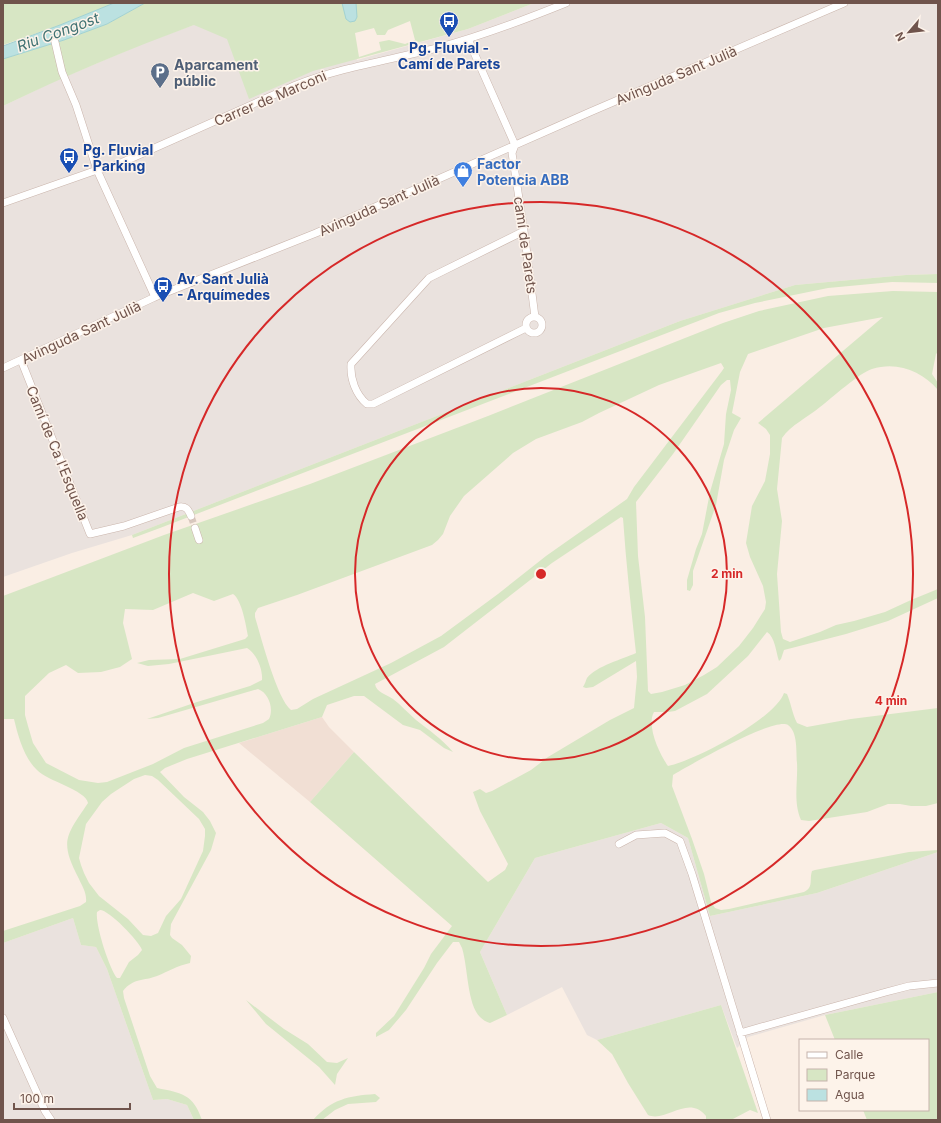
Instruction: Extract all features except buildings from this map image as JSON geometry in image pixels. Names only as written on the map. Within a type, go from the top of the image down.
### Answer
[{"type":"street","name":"Carrer de Marconi","points":[[3,204],[97,170],[114,166],[296,85],[320,76],[437,48],[468,39],[525,20],[566,3]]},
{"type":"street","name":"Avinguda Sant Julià","points":[[3,368],[155,297],[316,233],[515,145],[844,3]]},
{"type":"street","name":"camí de Parets","points":[[468,39],[515,145],[512,153],[536,318]]},
{"type":"street","points":[[55,42],[62,72],[76,105],[97,170],[155,297]]},
{"type":"street","points":[[524,231],[429,278],[350,364],[352,380],[361,400],[367,404],[373,404],[526,328],[530,319],[536,318],[542,323],[540,331],[535,333],[532,333],[526,328]]},
{"type":"street","name":"Camí de Ca l'Esquella","points":[[21,360],[90,534],[124,526],[179,507],[184,507],[188,510],[191,516]]},
{"type":"street","points":[[195,528],[199,540]]},
{"type":"street","points":[[620,844],[636,835],[665,833],[680,841],[692,874],[767,1120]]},
{"type":"street","points":[[740,1033],[909,986],[938,984]]},
{"type":"street","points":[[3,1018],[45,1112],[51,1120]]},
{"type":"shaded area","points":[[254,3],[351,32],[357,60],[468,29],[534,3],[938,3],[938,274],[906,275],[795,285],[680,321],[132,535],[72,553],[3,577],[3,106],[55,81],[147,42]]},
{"type":"shaded area","points":[[322,717],[329,727],[354,752],[310,802],[239,743]]},
{"type":"shaded area","points":[[661,823],[688,838],[710,916],[817,893],[938,852],[938,992],[825,1015],[748,1037],[737,1048],[721,1005],[597,1040],[587,1035],[562,987],[507,1015],[480,952],[535,858]]},
{"type":"shaded area","points":[[73,918],[81,945],[96,947],[107,969],[153,1100],[167,1099],[187,1105],[194,1120],[3,1120],[3,943]]},
{"type":"green space","points":[[3,3],[114,3],[60,25],[3,45]]},
{"type":"green space","points":[[145,3],[534,3],[468,29],[313,71],[249,99],[227,39],[194,25],[97,63],[3,106],[3,59],[64,40],[107,24]],"holes":[[[410,21],[415,40],[405,44],[389,40],[379,42],[381,50],[359,57],[355,33],[374,28],[377,35],[385,35],[388,30]]]},
{"type":"green space","points":[[938,274],[938,283],[892,282],[828,288],[755,303],[719,313],[160,528],[133,538],[132,535],[680,321],[795,285],[906,275]]},
{"type":"green space","points":[[893,291],[938,292],[938,352],[936,354],[932,374],[938,383],[938,390],[932,383],[908,369],[891,366],[872,369],[853,380],[795,425],[782,438],[777,489],[782,521],[777,574],[781,632],[783,639],[790,642],[836,625],[885,612],[938,589],[938,598],[888,621],[846,634],[784,650],[779,661],[774,641],[767,632],[748,656],[707,694],[675,711],[654,712],[652,718],[653,732],[661,755],[668,766],[714,748],[750,726],[766,715],[784,693],[787,694],[797,723],[807,727],[851,719],[938,708],[938,803],[926,806],[888,804],[867,812],[809,821],[801,820],[796,799],[797,770],[795,737],[788,725],[780,724],[750,734],[731,743],[673,775],[672,786],[704,874],[711,902],[715,908],[721,910],[729,909],[804,892],[810,886],[811,874],[812,871],[815,870],[909,852],[938,850],[938,852],[817,893],[710,916],[688,838],[661,823],[535,858],[480,952],[507,1015],[490,1023],[480,1017],[476,1011],[470,994],[462,948],[459,942],[453,942],[437,963],[406,1010],[389,1030],[376,1037],[376,1033],[394,1016],[431,954],[452,926],[310,802],[354,752],[488,882],[505,870],[508,864],[480,811],[473,792],[480,789],[486,793],[492,791],[531,770],[548,757],[610,720],[634,708],[637,677],[636,661],[593,687],[583,687],[587,678],[597,670],[610,663],[636,653],[623,518],[621,517],[552,563],[444,647],[375,684],[377,689],[396,701],[453,752],[444,748],[420,730],[403,725],[364,696],[354,696],[327,705],[322,717],[187,759],[165,768],[160,772],[184,797],[203,812],[210,821],[216,833],[211,850],[171,924],[170,935],[182,945],[191,956],[190,963],[157,976],[135,982],[123,991],[150,1076],[157,1088],[173,1091],[186,1096],[199,1111],[202,1120],[194,1120],[187,1105],[167,1099],[153,1100],[107,969],[96,947],[81,945],[73,918],[3,943],[3,931],[80,906],[86,902],[83,887],[69,856],[67,847],[70,832],[74,823],[88,803],[86,798],[81,794],[49,778],[37,770],[32,765],[25,753],[14,719],[3,719],[3,596],[164,535],[310,484],[488,416],[723,323],[759,311],[828,296]],"holes":[[[883,317],[758,423],[766,429],[770,435],[770,454],[765,481],[752,506],[746,543],[750,557],[763,586],[766,602],[765,609],[739,646],[717,667],[685,685],[651,694],[648,691],[645,617],[638,556],[636,502],[673,454],[721,385],[727,380],[730,380],[731,390],[726,414],[724,444],[710,492],[702,534],[687,580],[687,590],[690,591],[693,585],[693,571],[716,505],[724,460],[734,430],[741,418],[732,413],[740,372],[748,354],[824,328]],[[721,363],[724,368],[634,487],[627,499],[546,556],[441,636],[391,663],[313,699],[297,709],[291,710],[280,694],[270,667],[255,617],[255,613],[258,608],[432,545],[443,534],[450,516],[464,496],[513,453],[536,439],[582,422],[659,385]],[[193,593],[214,601],[233,594],[239,602],[243,614],[248,636],[245,639],[180,659],[149,660],[137,663],[148,666],[169,664],[247,648],[258,662],[262,680],[250,686],[147,719],[158,718],[258,689],[265,694],[270,702],[271,711],[269,719],[263,723],[184,748],[153,764],[107,782],[98,783],[79,780],[46,763],[33,743],[25,715],[25,696],[49,673],[66,665],[78,673],[101,672],[120,667],[132,659],[123,623],[125,609],[153,610]],[[145,775],[152,776],[199,819],[205,829],[203,851],[181,899],[166,916],[158,933],[151,936],[143,935],[128,919],[99,896],[89,883],[79,858],[86,824],[102,802],[111,794],[134,779]],[[100,910],[110,915],[130,933],[142,950],[129,962],[120,978],[117,978],[114,973],[107,956],[100,936],[97,912]]]},
{"type":"green space","points":[[938,992],[938,1120],[867,1120],[863,1111],[929,1111],[929,1039],[835,1039],[825,1015]]},
{"type":"green space","points":[[246,1000],[284,1029],[308,1044],[327,1062],[337,1063],[348,1058],[337,1074],[335,1085],[319,1067],[266,1024]]},
{"type":"green space","points":[[721,1005],[758,1113],[750,1110],[731,1120],[703,1120],[706,1119],[706,1116],[699,1110],[692,1108],[684,1108],[662,1115],[648,1115],[612,1054],[597,1040]]},
{"type":"green space","points":[[375,1094],[380,1098],[376,1102],[348,1104],[335,1110],[322,1120],[313,1120],[327,1107],[341,1100]]},
{"type":"water","name":"Riu Congost","points":[[114,3],[145,3],[107,24],[64,40],[3,59],[3,46]]},
{"type":"water","points":[[342,3],[356,3],[357,17],[355,21],[350,22],[346,19]]},
{"type":"tunnel","points":[[191,516],[195,528]]},
{"type":"place","name":"Pg. Fluvial - Camí de Parets","points":[[449,38]]},
{"type":"place","name":"Aparcament públic","points":[[160,89]]},
{"type":"place","name":"Pg. Fluvial - Parking","points":[[69,174]]},
{"type":"place","name":"Factor Potencia ABB","points":[[463,188]]},
{"type":"place","name":"Av. Sant Julià - Arquímedes","points":[[163,303]]}]
